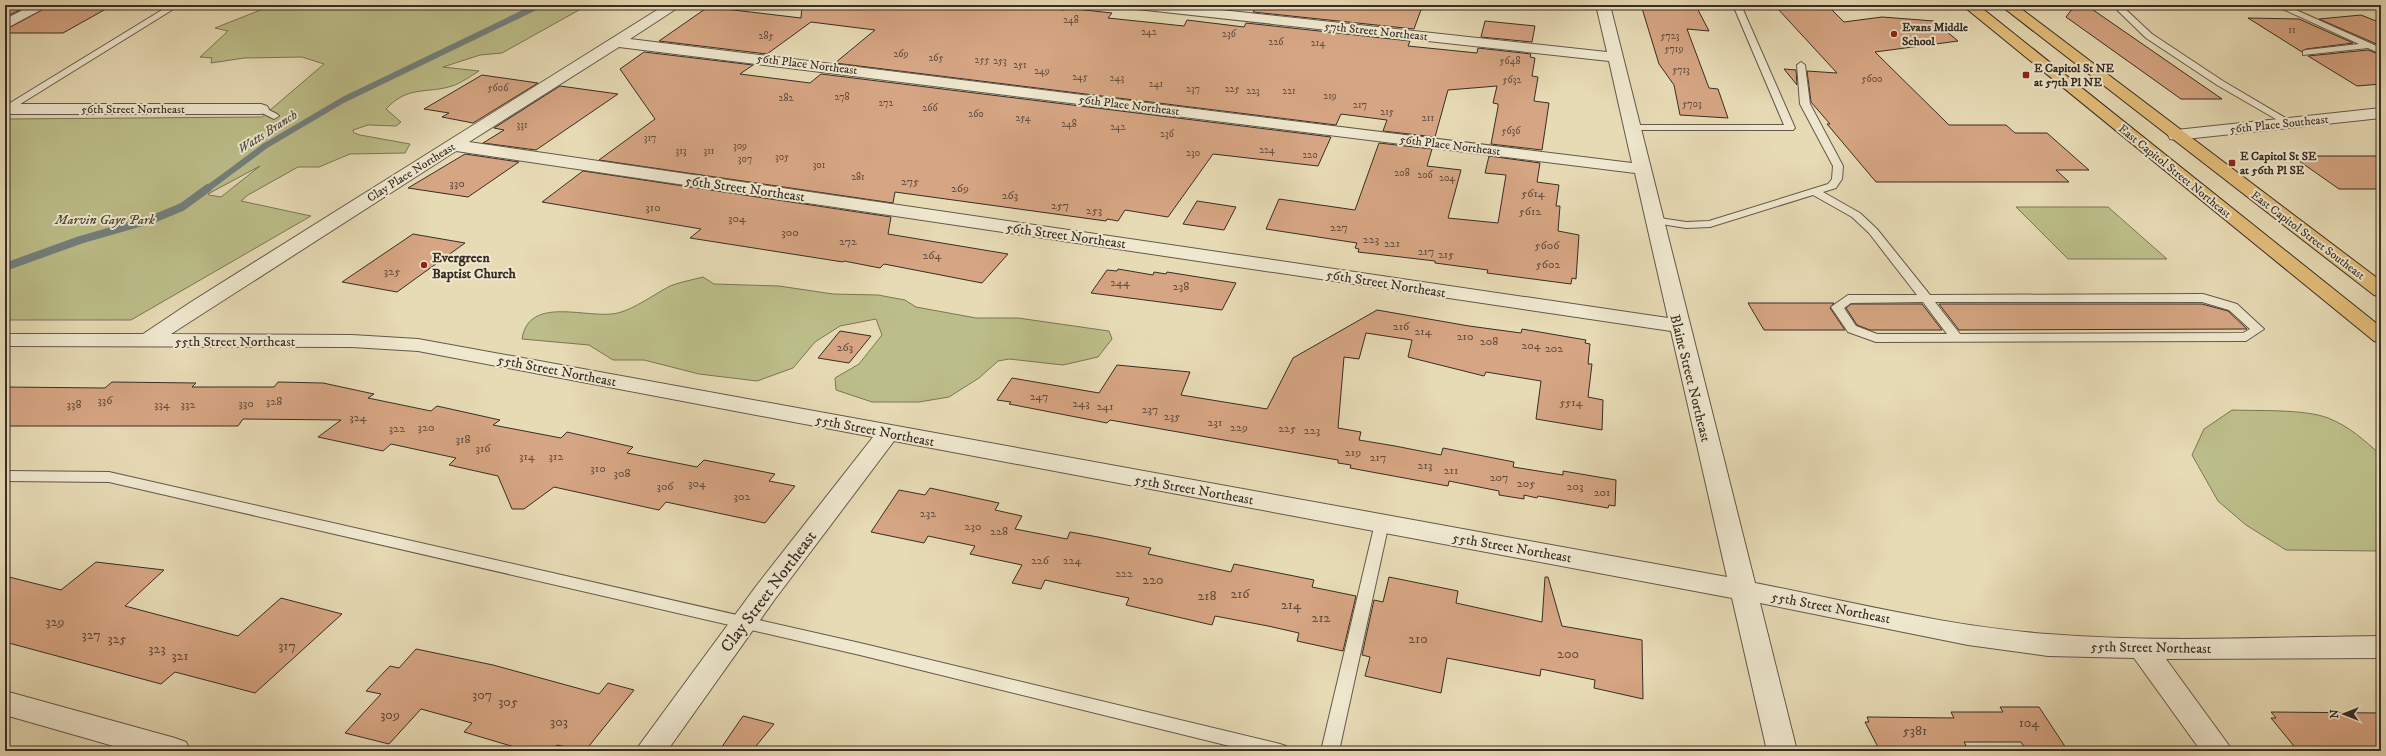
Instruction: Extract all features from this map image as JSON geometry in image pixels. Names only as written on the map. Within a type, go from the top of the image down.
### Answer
[{"type":"main road","name":"East Capitol Street Northeast","points":[[1969,5],[2381,337]]},
{"type":"main road","name":"East Capitol Street Southeast","points":[[2007,5],[2381,291]]},
{"type":"street","points":[[5,25],[42,5]]},
{"type":"street","name":"Clay Place Northeast","points":[[148,340],[198,306],[675,5]]},
{"type":"street","name":"57th Street Northeast","points":[[1137,5],[1616,57]]},
{"type":"street","name":"Blaine Street Northeast","points":[[1603,5],[1653,220],[1782,751]]},
{"type":"street","name":"56th Place Northeast","points":[[616,42],[1641,168]]},
{"type":"street","name":"56th Street Northeast","points":[[6,109],[267,112]]},
{"type":"street","name":"56th Place Southeast","points":[[2176,135],[2381,113]]},
{"type":"street","name":"56th Street Northeast","points":[[453,145],[1679,326]]},
{"type":"street","name":"55th Street Northeast","points":[[6,341],[352,341],[418,345],[469,353],[888,433],[1743,590],[1968,634],[2048,645],[2142,648],[2381,647]]},
{"type":"street","name":"Clay Street Northeast","points":[[650,751],[888,433]]},
{"type":"street","points":[[2142,648],[2218,751]]},
{"type":"street","points":[[5,703],[175,751]]},
{"type":"lane","points":[[6,109],[176,5]]},
{"type":"lane","points":[[1632,128],[1790,128],[1737,5]]},
{"type":"lane","points":[[2116,5],[2149,36],[2220,83],[2289,123]]},
{"type":"lane","points":[[2278,5],[2381,51]]},
{"type":"lane","points":[[2306,53],[2369,46]]},
{"type":"lane","points":[[1653,220],[1686,225],[1710,224],[1832,186],[1837,179],[1838,166],[1804,104],[1801,65]]},
{"type":"lane","points":[[1815,192],[1856,215],[1873,231],[1957,338]]},
{"type":"lane","points":[[2203,298],[2233,307],[2258,329],[2246,337],[1957,338],[1876,338],[1852,329],[1837,307],[1848,299],[2203,298]]},
{"type":"lane","points":[[5,476],[109,477],[1076,700],[1280,751]]},
{"type":"lane","points":[[1330,751],[1382,524]]},
{"type":"green space","name":"Marvin Gaye Park","points":[[273,5],[588,5],[502,53],[480,55],[443,67],[479,71],[452,86],[410,93],[394,101],[386,109],[401,122],[396,126],[368,125],[353,130],[354,133],[360,135],[410,144],[405,153],[350,154],[319,167],[298,167],[248,195],[241,201],[311,216],[131,320],[5,320],[5,119],[262,117],[324,64],[302,57],[244,58],[211,63],[212,58],[200,57],[228,31],[215,28]],"holes":[[[260,166],[221,197],[208,194]]]},
{"type":"green space","points":[[2016,207],[2108,207],[2167,259],[2068,259]]},
{"type":"green space","points":[[703,277],[714,284],[779,286],[833,294],[878,295],[905,300],[916,307],[976,318],[1018,318],[1109,331],[1112,339],[1098,357],[1063,365],[1009,359],[998,361],[979,378],[949,397],[919,402],[872,402],[836,390],[835,378],[859,364],[882,335],[876,319],[840,326],[815,342],[793,368],[757,381],[699,374],[644,360],[613,360],[589,345],[522,339],[527,325],[536,317],[548,313],[561,312],[606,314],[618,313],[638,305],[670,286]]},
{"type":"green space","points":[[2232,410],[2307,413],[2328,418],[2336,421],[2363,439],[2381,455],[2381,551],[2286,550],[2246,525],[2218,501],[2192,455],[2204,429]]},
{"type":"building","points":[[5,5],[30,5],[5,17]]},
{"type":"building","points":[[51,5],[113,5],[63,33],[5,33],[5,30]]},
{"type":"building","points":[[802,5],[1018,5],[1064,10],[1066,8],[1112,13],[1108,18],[1184,26],[1187,20],[1244,27],[1246,23],[1410,41],[1408,46],[1477,53],[1478,48],[1531,54],[1530,57],[1535,58],[1532,76],[1538,77],[1534,101],[1549,103],[1542,150],[1491,144],[1498,107],[1498,104],[1493,103],[1497,86],[1448,90],[1435,137],[1383,131],[1387,120],[1341,114],[1336,125],[835,63],[875,30],[811,22],[767,54],[659,41],[708,7],[801,18]]},
{"type":"building","points":[[1258,5],[1419,5],[1422,7],[1414,29],[1253,12]]},
{"type":"building","points":[[1641,5],[1696,6],[1709,31],[1687,29],[1709,88],[1718,89],[1728,118],[1680,115],[1674,85],[1659,64]]},
{"type":"building","points":[[2075,5],[2086,5],[2222,99],[2181,99],[2066,17]]},
{"type":"building","points":[[1778,9],[1831,9],[1844,22],[1882,17],[1934,21],[1958,41],[1875,52],[1949,125],[2006,125],[2015,133],[2047,133],[2089,170],[2056,170],[2069,182],[1876,182],[1827,124],[1830,124],[1811,102],[1807,71],[1837,73]]},
{"type":"building","points":[[2361,15],[2381,23],[2381,46],[2319,19]]},
{"type":"building","points":[[2248,18],[2299,19],[2353,43],[2306,49],[2302,52]]},
{"type":"building","points":[[1485,21],[1535,26],[1532,42],[1481,37]]},
{"type":"building","points":[[2368,50],[2381,55],[2381,84],[2357,86],[2308,56]]},
{"type":"building","points":[[644,52],[753,65],[740,74],[810,83],[821,74],[1331,137],[1318,166],[1213,154],[1168,217],[1125,210],[1118,221],[1107,219],[1106,221],[895,192],[893,203],[599,160],[655,119],[620,69]]},
{"type":"building","points":[[1784,69],[1796,70],[1797,85]]},
{"type":"building","points":[[482,75],[538,83],[473,123],[442,117],[449,113],[424,109]]},
{"type":"building","points":[[560,86],[618,94],[536,150],[483,143],[504,130],[494,128]]},
{"type":"building","points":[[1379,143],[1432,149],[1427,166],[1461,170],[1448,218],[1498,223],[1506,175],[1485,173],[1489,156],[1540,163],[1537,182],[1559,185],[1556,206],[1560,206],[1558,231],[1579,235],[1576,279],[1572,278],[1571,284],[1487,273],[1488,270],[1435,263],[1435,261],[1358,252],[1359,249],[1355,248],[1357,243],[1266,229],[1279,199],[1355,210]]},
{"type":"building","points":[[465,154],[519,162],[468,197],[408,188]]},
{"type":"building","points":[[2292,156],[2381,156],[2381,189],[2339,189]]},
{"type":"building","points":[[583,171],[891,217],[888,234],[1008,254],[982,283],[884,264],[880,268],[844,261],[690,238],[701,229],[542,202]]},
{"type":"building","points":[[1197,201],[1236,207],[1224,230],[1183,224]]},
{"type":"building","points":[[413,234],[465,243],[397,292],[342,282]]},
{"type":"building","points":[[1118,269],[1153,275],[1154,272],[1166,274],[1167,272],[1236,283],[1222,310],[1091,293],[1107,270],[1117,271]]},
{"type":"building","points":[[1748,303],[1834,303],[1830,308],[1845,330],[1764,330]]},
{"type":"building","points":[[1851,304],[1922,304],[1942,330],[1870,330],[1857,325],[1846,308]]},
{"type":"building","points":[[1939,304],[2202,304],[2228,311],[2247,329],[1959,330]]},
{"type":"building","points":[[1377,310],[1469,326],[1521,333],[1522,329],[1586,340],[1585,343],[1590,344],[1588,364],[1592,364],[1588,397],[1603,400],[1602,430],[1536,419],[1541,381],[1486,372],[1484,376],[1408,357],[1412,340],[1366,333],[1359,359],[1344,357],[1338,428],[1361,432],[1359,440],[1441,455],[1443,448],[1514,462],[1513,467],[1563,475],[1563,471],[1616,480],[1615,506],[1609,505],[1608,508],[1538,496],[1537,498],[1524,495],[1524,499],[1499,495],[1499,491],[1449,481],[1448,486],[1350,468],[1351,465],[1338,463],[1338,460],[1110,420],[1107,423],[1009,404],[1011,402],[997,400],[1012,378],[1099,393],[1117,365],[1190,372],[1181,395],[1267,409],[1293,358]]},
{"type":"building","points":[[840,331],[871,336],[849,363],[818,358]]},
{"type":"building","points":[[112,382],[196,383],[192,387],[274,387],[278,382],[323,383],[374,394],[368,398],[431,411],[437,406],[500,420],[493,425],[561,438],[567,432],[633,447],[627,453],[697,467],[704,460],[775,474],[769,481],[795,486],[765,523],[666,502],[659,510],[554,487],[524,509],[512,509],[498,476],[449,465],[456,458],[391,444],[383,451],[318,437],[341,420],[243,419],[238,426],[5,426],[5,387],[105,388]]},
{"type":"building","points":[[930,488],[999,503],[995,510],[1022,516],[1015,529],[1067,539],[1070,532],[1098,537],[1151,548],[1148,554],[1231,572],[1234,564],[1314,580],[1312,587],[1356,596],[1343,651],[1297,641],[1299,633],[1215,616],[1212,625],[1126,605],[1129,598],[1045,580],[1041,589],[1012,583],[1022,565],[970,554],[975,546],[928,536],[924,543],[871,532],[899,490],[925,495]]},
{"type":"building","points":[[96,562],[164,570],[125,606],[238,636],[281,598],[342,614],[255,693],[175,672],[161,684],[5,642],[5,576],[61,590]]},
{"type":"building","points":[[1389,577],[1458,591],[1456,603],[1542,622],[1545,577],[1548,577],[1562,626],[1642,640],[1643,699],[1594,688],[1595,680],[1541,669],[1540,676],[1447,658],[1441,693],[1365,676],[1370,657],[1362,655],[1374,600],[1383,602]]},
{"type":"building","points":[[416,649],[493,665],[599,694],[608,683],[634,690],[585,751],[557,745],[551,751],[528,751],[464,732],[472,723],[421,709],[389,744],[345,733],[381,694],[366,691],[390,666],[399,668]]},
{"type":"building","points":[[2000,707],[2039,707],[2068,751],[2027,751],[2021,742],[1964,742],[1969,751],[1880,751],[1865,722],[1869,722],[1867,717],[1954,718],[1951,712],[2003,712]]},
{"type":"building","points":[[2271,712],[2381,713],[2381,751],[2298,751],[2271,718],[2276,718]]},
{"type":"building","points":[[743,716],[774,724],[752,751],[719,751]]},
{"type":"waterway","name":"Watts Branch","points":[[207,189],[265,146],[343,100],[540,5]]},
{"type":"waterway","name":"Watts Branch","points":[[5,267],[80,240],[153,219],[182,207],[208,188]]},
{"type":"place","name":"Evans Middle School","points":[[1894,34]]},
{"type":"place","name":"E Capitol St NE at 57th Pl NE","points":[[2026,75]]},
{"type":"place","name":"E Capitol St SE at 56th Pl SE","points":[[2232,163]]},
{"type":"place","name":"Evergreen Baptist Church","points":[[424,265]]}]
